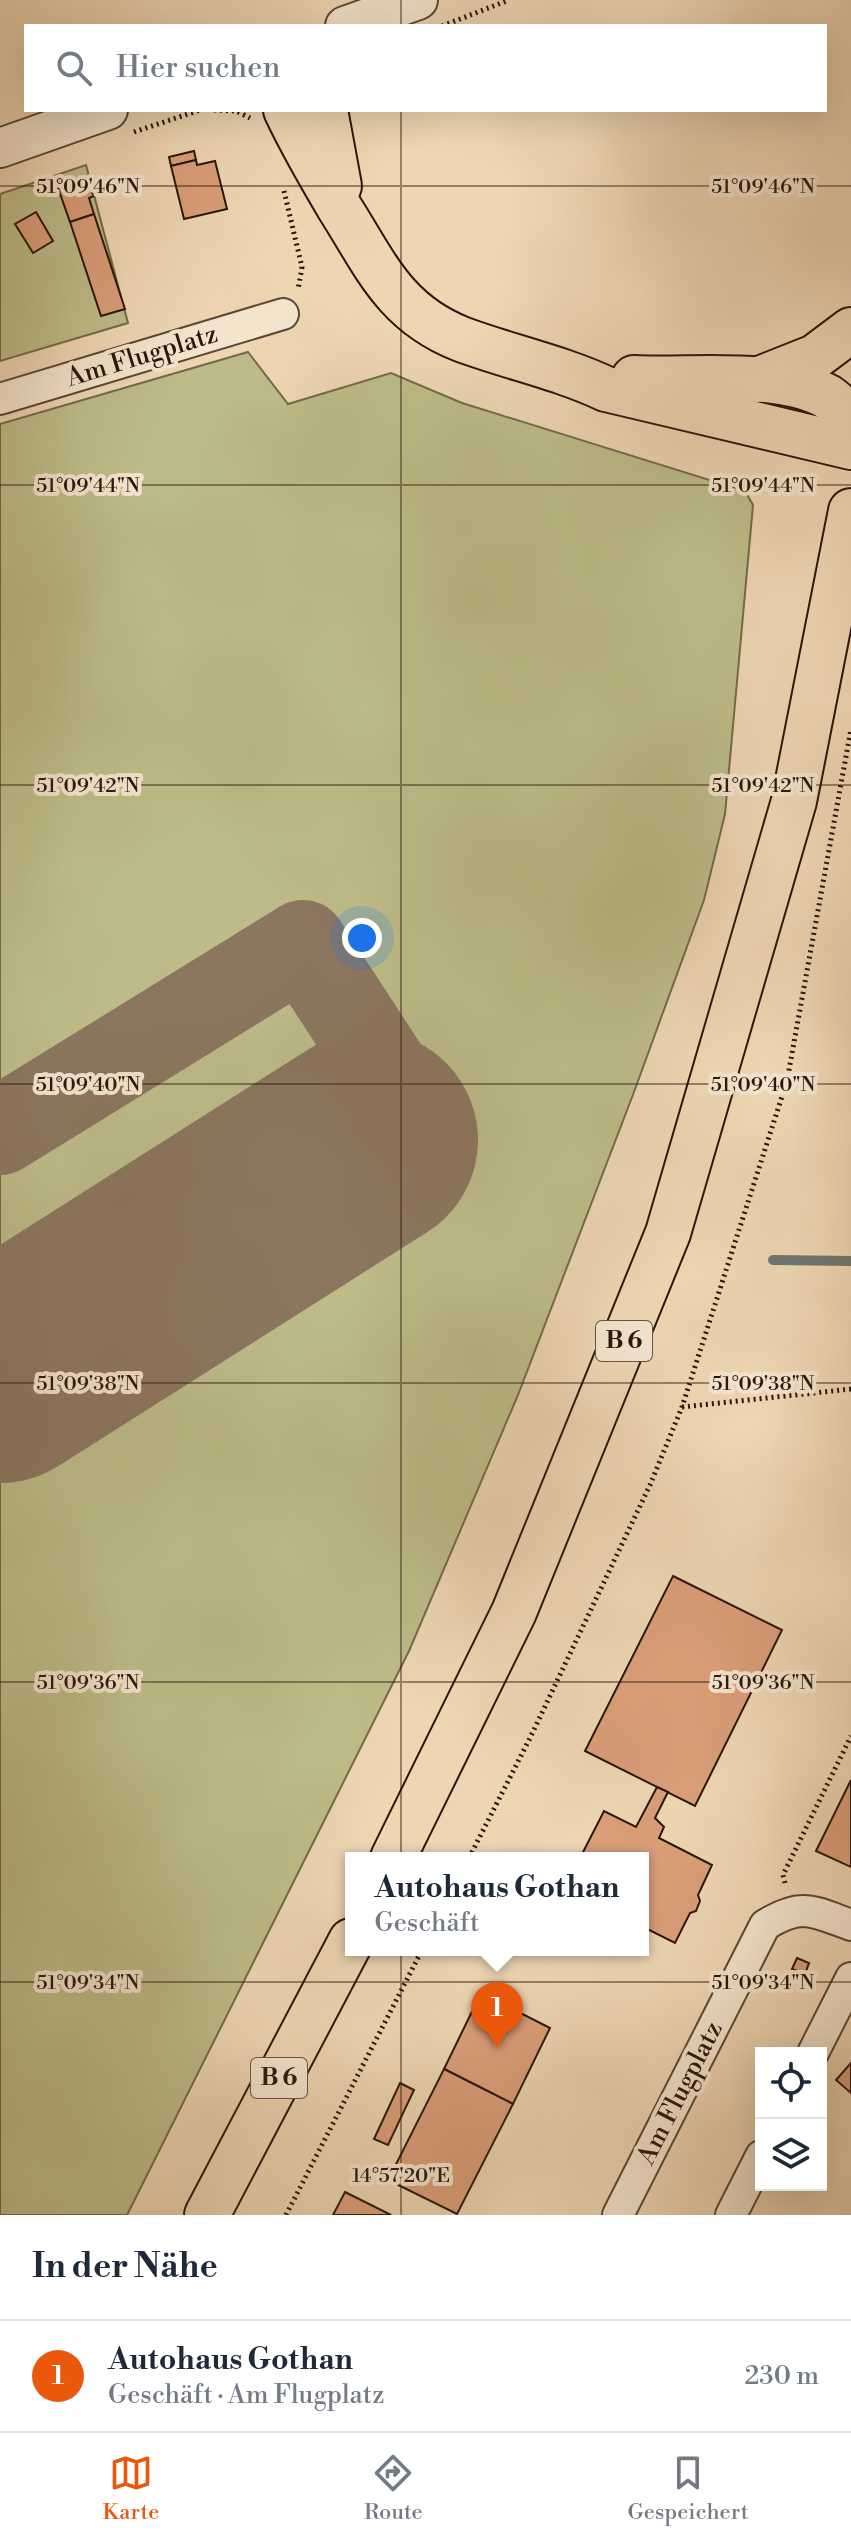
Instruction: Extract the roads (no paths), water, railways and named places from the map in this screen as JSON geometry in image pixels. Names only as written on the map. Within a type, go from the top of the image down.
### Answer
[{"type":"main road","points":[[287,112],[315,169],[341,208],[373,268],[412,310],[459,338],[572,373],[606,389],[851,447]]},
{"type":"main road","points":[[325,112],[341,208]]},
{"type":"main road","points":[[757,380],[815,357],[851,330]]},
{"type":"main road","points":[[572,373],[671,380],[757,380],[801,388],[829,398],[851,419]]},
{"type":"main road","name":"B 6","points":[[396,1852],[514,1612],[668,1233],[794,801],[851,511]]},
{"type":"main road","name":"B 6","points":[[207,2215],[345,1952]]},
{"type":"street","points":[[351,24],[418,0]]},
{"type":"street","points":[[0,148],[102,112]]},
{"type":"street","name":"Am Flugplatz","points":[[0,399],[283,314]]},
{"type":"street","name":"Am Flugplatz","points":[[618,2215],[765,1925],[790,1910],[815,1912],[851,1925]]},
{"type":"street","points":[[816,2047],[851,1978]]},
{"type":"street","points":[[731,2215],[755,2168]]},
{"type":"waterway","points":[[773,1260],[851,1261]]},
{"type":"place","name":"Autohaus Gothan","points":[[497,2048]]}]
